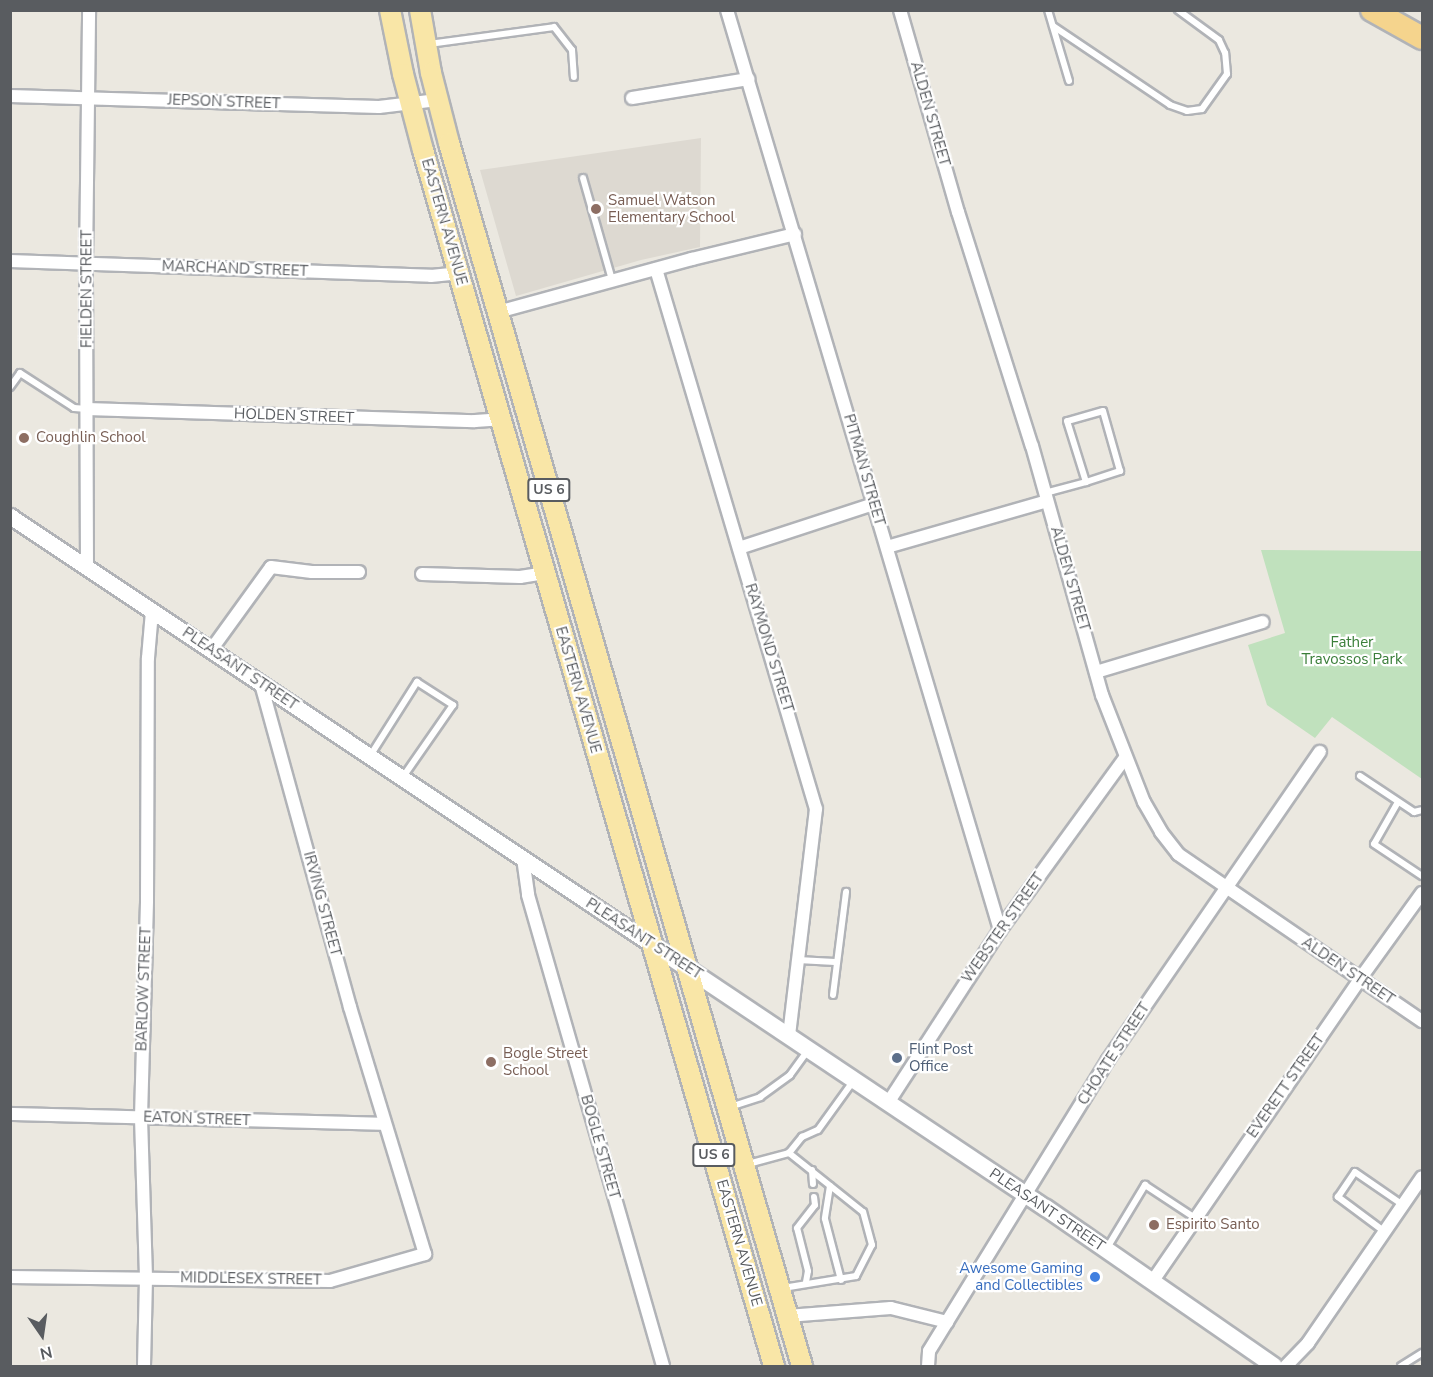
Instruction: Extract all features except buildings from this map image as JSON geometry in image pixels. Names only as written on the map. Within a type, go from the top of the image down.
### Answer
[{"type":"highway","points":[[1372,10],[1422,38]]},
{"type":"main road","name":"EASTERN AVENUE","points":[[390,10],[410,105],[774,1366]]},
{"type":"main road","name":"EASTERN AVENUE","points":[[420,10],[425,45],[438,100],[801,1366]]},
{"type":"main road","name":"PLEASANT STREET","points":[[651,944],[1106,1249],[1274,1366]]},
{"type":"street","name":"FIELDEN STREET","points":[[87,568],[86,264],[89,10]]},
{"type":"street","name":"PITMAN STREET","points":[[728,10],[1000,930]]},
{"type":"street","name":"ALDEN STREET","points":[[900,10],[1096,672],[1125,758],[1149,812],[1172,848],[1191,864],[1227,886],[1422,1021]]},
{"type":"street","points":[[632,98],[748,80]]},
{"type":"street","name":"JEPSON STREET","points":[[10,96],[379,106],[410,105],[438,100]]},
{"type":"street","points":[[498,312],[795,234]]},
{"type":"street","name":"MARCHAND STREET","points":[[10,261],[431,276],[458,273]]},
{"type":"street","name":"RAYMOND STREET","points":[[656,269],[816,809],[789,1036]]},
{"type":"street","name":"HOLDEN STREET","points":[[87,409],[475,421],[501,419]]},
{"type":"street","points":[[887,547],[1046,497]]},
{"type":"street","points":[[739,548],[874,504]]},
{"type":"street","name":"PLEASANT STREET","points":[[10,516],[651,944]]},
{"type":"street","points":[[211,650],[271,567],[312,572],[359,572]]},
{"type":"street","points":[[422,574],[525,577],[545,573]]},
{"type":"street","name":"BARLOW STREET","points":[[144,1366],[146,1277],[141,1117],[147,901],[148,658],[152,610]]},
{"type":"street","points":[[1096,672],[1263,622]]},
{"type":"street","name":"IRVING STREET","points":[[261,683],[384,1124]]},
{"type":"street","name":"CHOATE STREET","points":[[928,1366],[929,1351],[1108,1060],[1320,752]]},
{"type":"street","name":"WEBSTER STREET","points":[[888,1103],[1000,930],[1125,758]]},
{"type":"street","name":"BOGLE STREET","points":[[523,858],[528,895],[663,1366]]},
{"type":"street","name":"EVERETT STREET","points":[[1152,1282],[1360,979],[1422,893]]},
{"type":"street","name":"EATON STREET","points":[[10,1114],[384,1124]]},
{"type":"street","name":"MIDDLESEX STREET","points":[[10,1277],[330,1281],[425,1254],[384,1124]]},
{"type":"street","points":[[1286,1366],[1308,1342],[1422,1178]]},
{"type":"street","points":[[787,1316],[891,1308],[947,1322]]},
{"type":"lane","points":[[1048,10],[1069,81]]},
{"type":"lane","points":[[1053,26],[1170,105],[1187,111],[1202,109],[1227,74],[1225,53],[1219,40],[1178,10]]},
{"type":"lane","points":[[425,45],[554,27],[572,50],[574,77]]},
{"type":"lane","points":[[583,178],[612,281]]},
{"type":"lane","points":[[10,387],[20,373],[74,408],[87,409]]},
{"type":"lane","points":[[1046,497],[1120,471],[1103,411],[1067,422],[1086,482]]},
{"type":"lane","points":[[370,756],[417,682],[453,705],[403,777]]},
{"type":"lane","points":[[1360,776],[1414,812],[1422,810]]},
{"type":"lane","points":[[1398,802],[1374,844],[1422,876]]},
{"type":"lane","points":[[833,995],[835,962],[846,892]]},
{"type":"lane","points":[[798,960],[835,962]]},
{"type":"lane","points":[[728,1108],[760,1097],[790,1076],[809,1049]]},
{"type":"lane","points":[[744,1165],[789,1153],[802,1137],[818,1130],[855,1079]]},
{"type":"lane","points":[[780,1289],[806,1282],[841,1280],[855,1276],[872,1245],[863,1212],[812,1169],[789,1153]]},
{"type":"lane","points":[[812,1169],[813,1184]]},
{"type":"lane","points":[[1385,1232],[1338,1197],[1355,1172],[1404,1205]]},
{"type":"lane","points":[[1106,1249],[1145,1185],[1195,1218]]},
{"type":"lane","points":[[830,1186],[825,1219],[841,1280]]},
{"type":"lane","points":[[806,1282],[808,1271],[797,1228],[815,1205],[814,1197]]},
{"type":"lane","points":[[1401,1366],[1422,1353]]},
{"type":"shaded area","name":"Samuel Watson Elementary School","points":[[701,138],[700,247],[641,260],[516,296],[480,170]]},
{"type":"green space","name":"Father Travossos Park","points":[[1261,550],[1422,551],[1422,779],[1332,717],[1315,738],[1267,705],[1248,645],[1285,633]]},
{"type":"place","name":"Samuel Watson Elementary School","points":[[596,209]]},
{"type":"place","name":"Coughlin School","points":[[24,438]]},
{"type":"place","name":"Flint Post Office","points":[[897,1058]]},
{"type":"place","name":"Bogle Street School","points":[[491,1062]]},
{"type":"place","name":"Espirito Santo","points":[[1154,1225]]},
{"type":"place","name":"Awesome Gaming and Collectibles","points":[[1095,1277]]}]
